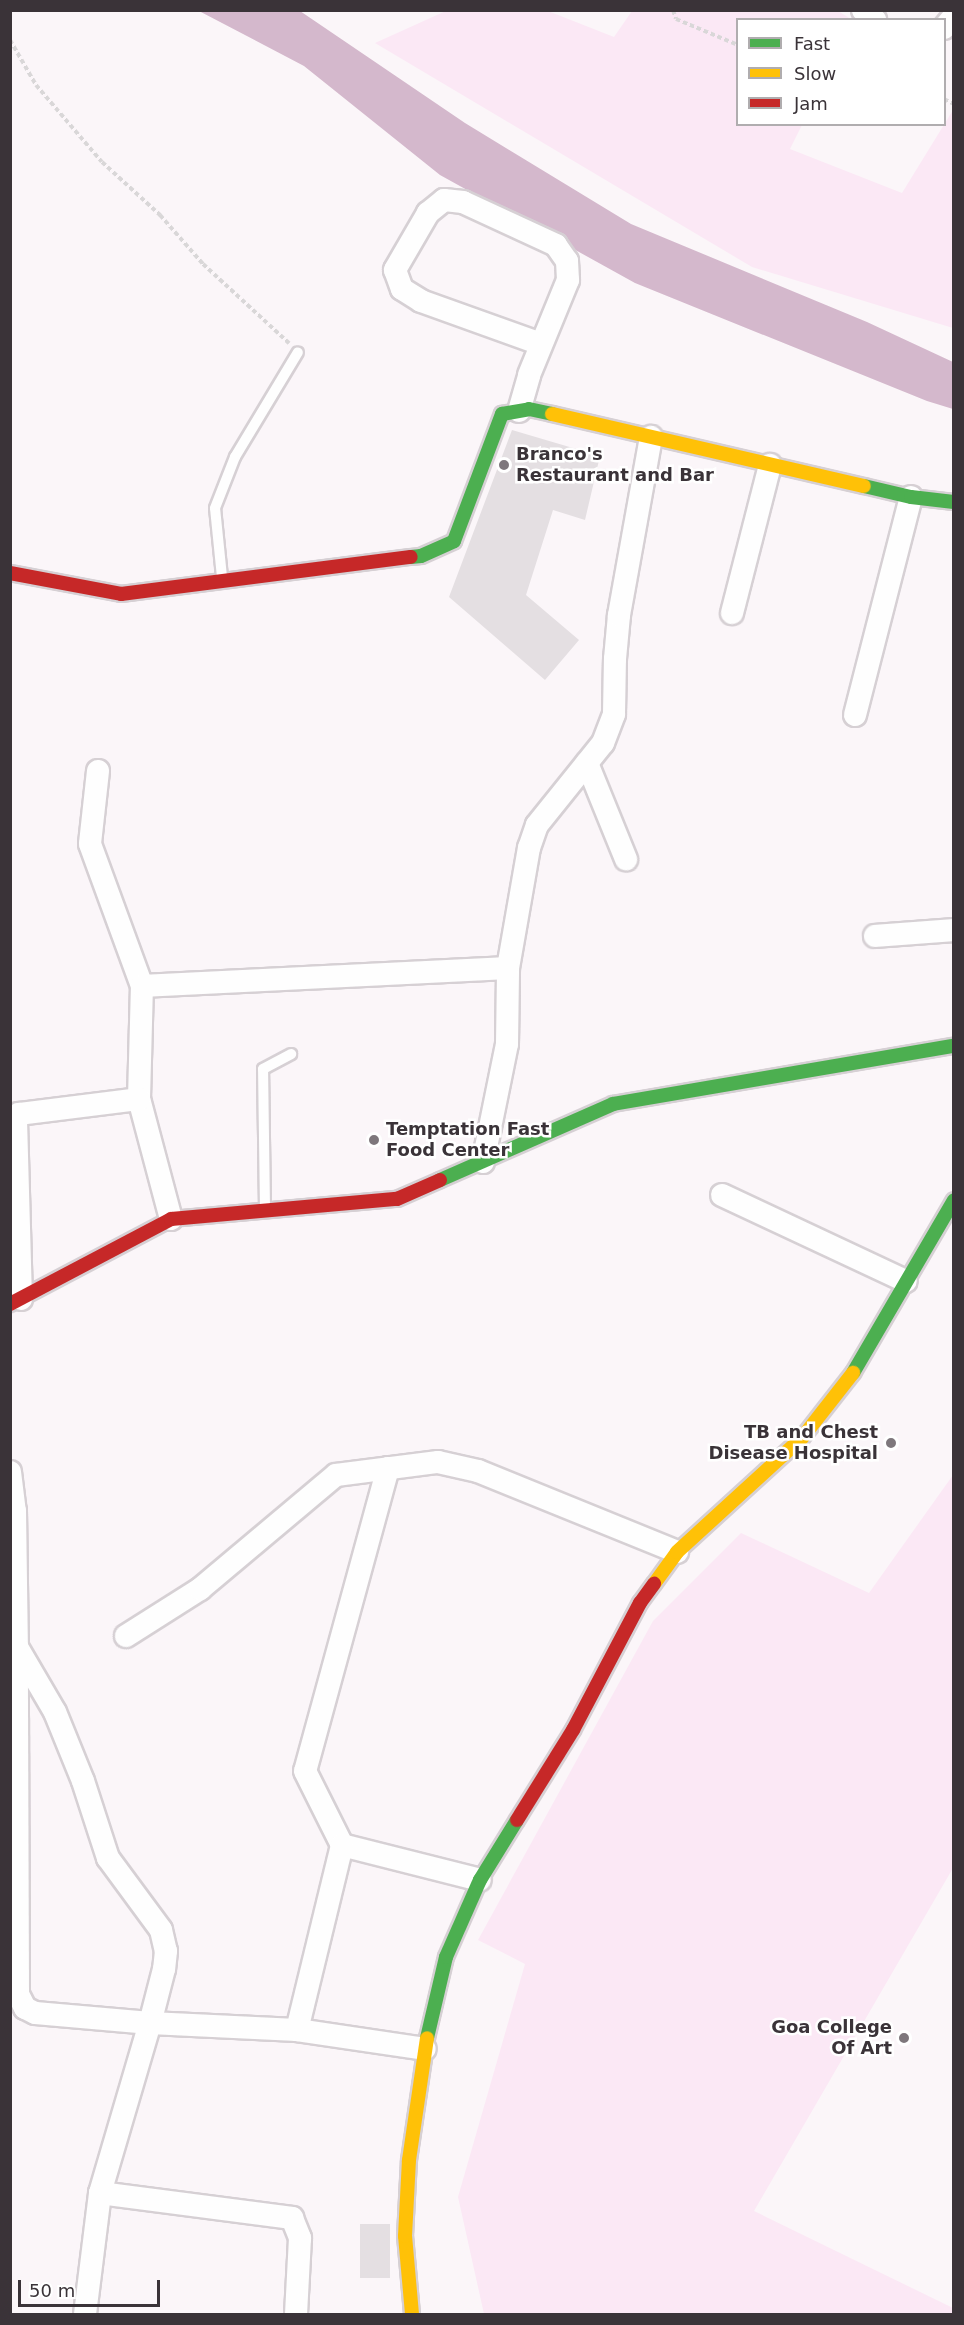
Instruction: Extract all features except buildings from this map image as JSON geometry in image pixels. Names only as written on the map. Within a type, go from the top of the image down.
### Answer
[{"type":"main road","points":[[10,573],[121,594],[421,556],[454,540],[502,414],[529,409],[911,497],[954,502]]},
{"type":"main road","points":[[16,1302],[171,1218],[397,1199],[613,1104],[954,1046]]},
{"type":"main road","points":[[412,2314],[405,2236],[409,2160],[425,2049],[446,1957],[480,1880],[573,1730],[640,1603],[677,1552],[802,1438],[862,1361],[954,1200]]},
{"type":"street","points":[[519,411],[541,344],[568,280],[567,261],[556,245],[463,202],[444,200],[428,213],[395,270],[402,289],[421,301],[541,344]]},
{"type":"street","points":[[483,1162],[507,1044],[508,968],[522,878],[537,825],[603,743],[614,714],[619,615],[651,436]]},
{"type":"street","points":[[732,613],[770,465]]},
{"type":"street","points":[[855,715],[911,497]]},
{"type":"street","points":[[587,763],[626,859]]},
{"type":"street","points":[[98,771],[90,844],[142,987],[139,1099],[171,1218]]},
{"type":"street","points":[[875,936],[954,930]]},
{"type":"street","points":[[142,987],[508,968]]},
{"type":"street","points":[[16,1302],[16,1120],[19,1114],[139,1099]]},
{"type":"street","points":[[722,1195],[906,1281]]},
{"type":"street","points":[[126,1636],[200,1589],[336,1475],[438,1462],[478,1470],[677,1552]]},
{"type":"street","points":[[297,2030],[342,1845],[305,1771],[388,1468]]},
{"type":"street","points":[[10,1472],[15,1511],[18,1994],[25,2008],[35,2013],[150,2023],[297,2030],[425,2049]]},
{"type":"street","points":[[17,1647],[56,1712],[83,1781],[108,1858],[161,1930],[166,1951],[164,1969],[150,2023],[100,2193],[85,2314]]},
{"type":"street","points":[[342,1845],[480,1880]]},
{"type":"street","points":[[100,2193],[292,2218],[300,2238],[296,2314]]},
{"type":"lane","points":[[222,581],[215,508],[235,457],[298,352]]},
{"type":"lane","points":[[265,1209],[263,1069],[291,1054]]},
{"type":"path","points":[[672,10],[676,19],[736,44]]},
{"type":"path","points":[[10,40],[36,85],[102,162],[159,215],[203,264],[298,352]]},
{"type":"shaded area","points":[[448,10],[548,11],[614,37],[632,11],[838,11],[849,18],[736,18],[736,126],[802,126],[790,149],[902,193],[943,126],[946,126],[946,121],[953,110],[953,328],[752,267],[375,43]]},
{"type":"shaded area","points":[[199,11],[300,11],[465,123],[631,224],[867,322],[953,362],[953,409],[927,401],[635,283],[440,175],[304,66]]},
{"type":"shaded area","points":[[953,1475],[953,1868],[754,2211],[953,2308],[953,2314],[484,2314],[458,2197],[525,1964],[478,1940],[653,1621],[741,1533],[869,1593]]},
{"type":"traffic: fast","points":[[411,557],[421,556],[454,541],[502,414],[529,409],[552,414]]},
{"type":"traffic: fast","points":[[864,486],[911,497],[954,502]]},
{"type":"traffic: fast","points":[[440,1180],[613,1104],[954,1046]]},
{"type":"traffic: fast","points":[[853,1373],[954,1200]]},
{"type":"traffic: fast","points":[[427,2038],[446,1957],[480,1880],[517,1820]]},
{"type":"traffic: slow","points":[[552,414],[864,486]]},
{"type":"traffic: slow","points":[[654,1584],[677,1552],[802,1438],[853,1373]]},
{"type":"traffic: slow","points":[[412,2314],[405,2236],[409,2160],[427,2038]]},
{"type":"traffic: jam","points":[[10,573],[121,594],[411,557]]},
{"type":"traffic: jam","points":[[10,1304],[171,1219],[397,1199],[440,1180]]},
{"type":"traffic: jam","points":[[517,1820],[573,1730],[640,1603],[654,1584]]},
{"type":"place","name":"Branco's Restaurant and Bar","points":[[504,465]]},
{"type":"place","name":"Temptation Fast Food Center","points":[[374,1140]]},
{"type":"place","name":"TB and Chest Disease Hospital","points":[[891,1443]]},
{"type":"place","name":"Goa College Of Art","points":[[904,2038]]}]
